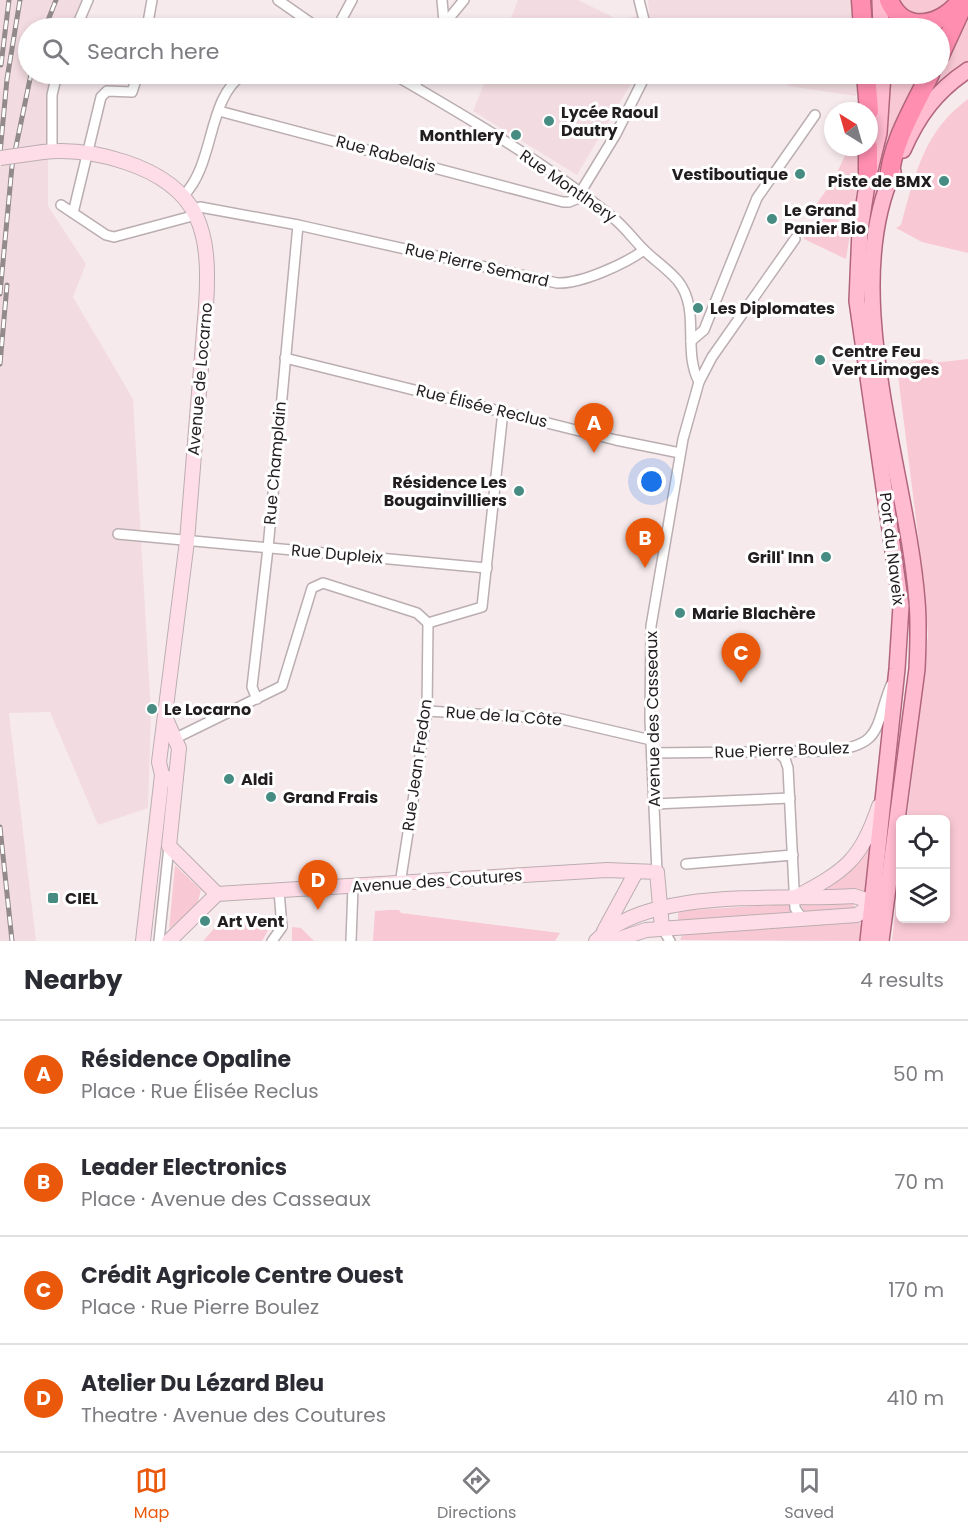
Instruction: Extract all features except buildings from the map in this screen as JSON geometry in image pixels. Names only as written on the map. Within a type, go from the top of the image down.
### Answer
[{"type":"highway","points":[[861,0],[862,18]]},
{"type":"highway","points":[[889,0],[907,18]]},
{"type":"highway","points":[[945,18],[963,0]]},
{"type":"highway","points":[[950,30],[963,0]]},
{"type":"highway","points":[[867,84],[868,102]]},
{"type":"highway","points":[[889,181],[890,164],[898,142],[925,84]]},
{"type":"highway","points":[[868,156],[868,178]]},
{"type":"main road","points":[[880,0],[881,18]]},
{"type":"main road","name":"Port du Naveix","points":[[950,82],[968,70]]},
{"type":"main road","name":"Port du Naveix","points":[[881,941],[884,790],[897,669],[901,606],[857,301],[860,230],[868,178],[879,133],[882,84]]},
{"type":"main road","name":"Port du Naveix","points":[[868,941],[880,905],[917,669],[918,625],[906,518],[876,346],[872,304],[877,235],[889,181],[926,106],[948,84]]},
{"type":"street","points":[[80,18],[88,0]]},
{"type":"street","points":[[149,18],[152,0]]},
{"type":"street","points":[[278,0],[304,18]]},
{"type":"street","points":[[342,18],[352,0]]},
{"type":"street","points":[[442,0],[443,18]]},
{"type":"street","points":[[449,18],[464,0]]},
{"type":"street","points":[[639,0],[644,18]]},
{"type":"street","points":[[48,152],[55,84]]},
{"type":"street","points":[[73,213],[90,153],[103,93],[111,90],[132,93],[135,84]]},
{"type":"street","points":[[184,195],[196,182],[219,111],[232,84]]},
{"type":"street","name":"Rue Montlhery","points":[[411,84],[582,194],[621,224],[644,250]]},
{"type":"street","points":[[582,194],[641,84]]},
{"type":"street","name":"Rue Rabelais","points":[[219,111],[569,202],[582,194]]},
{"type":"street","points":[[691,341],[704,330],[757,198],[815,115]]},
{"type":"street","name":"Avenue de Locarno","points":[[0,158],[48,152],[90,153],[155,173],[184,195],[194,212],[209,269],[187,541],[166,719],[161,734],[169,739]]},
{"type":"street","points":[[552,198],[560,190],[561,180]]},
{"type":"street","points":[[61,205],[106,235],[114,237],[194,212]]},
{"type":"street","name":"Rue Pierre Semard","points":[[194,212],[200,207],[298,225],[557,283],[571,282],[614,266],[644,250]]},
{"type":"street","name":"Rue Champlain","points":[[257,699],[252,687],[268,548],[298,225]]},
{"type":"street","name":"Avenue des Casseaux","points":[[657,872],[651,740],[651,626],[680,453],[699,382],[712,357],[795,239]]},
{"type":"street","points":[[644,250],[678,281],[688,299],[693,371],[699,382]]},
{"type":"street","name":"Rue Élisée Reclus","points":[[285,358],[651,448],[680,453]]},
{"type":"street","points":[[143,941],[162,775],[159,762],[169,739],[282,686],[312,588],[323,583],[417,613],[428,623],[482,607],[503,411]]},
{"type":"street","name":"Rue Dupleix","points":[[118,534],[487,568]]},
{"type":"street","name":"Rue Jean Fredon","points":[[400,884],[427,711],[428,623]]},
{"type":"street","name":"Rue Pierre Boulez","points":[[652,753],[778,752],[855,748],[871,739],[897,669]]},
{"type":"street","name":"Rue de la Côte","points":[[427,711],[561,719],[651,740]]},
{"type":"street","points":[[159,941],[178,748],[169,739]]},
{"type":"street","points":[[778,752],[785,759],[788,768],[795,908],[803,920]]},
{"type":"street","points":[[162,775],[169,780],[176,777]]},
{"type":"street","points":[[795,898],[828,879],[856,857],[868,839],[884,790]]},
{"type":"street","points":[[654,804],[790,798]]},
{"type":"street","points":[[169,846],[217,894],[169,941]]},
{"type":"street","points":[[686,864],[793,855]]},
{"type":"street","name":"Avenue des Coutures","points":[[217,894],[607,870],[657,872]]},
{"type":"street","points":[[604,938],[636,872]]},
{"type":"street","points":[[657,872],[662,928],[670,941]]},
{"type":"street","points":[[351,941],[353,887]]},
{"type":"street","points":[[272,941],[282,927],[279,891]]},
{"type":"street","points":[[604,938],[638,912],[661,906],[854,896],[880,905]]},
{"type":"street","points":[[604,938],[662,928],[859,915],[880,905]]},
{"type":"shaded area","points":[[0,0],[85,0],[77,18],[18,18],[18,84],[52,84],[48,93],[48,206],[86,264],[73,297],[133,399],[151,713],[148,808],[98,825],[50,712],[9,713],[36,941],[0,941]]},
{"type":"shaded area","points":[[518,0],[578,0],[615,18],[511,18]]},
{"type":"shaded area","points":[[648,0],[853,0],[854,18],[628,18],[649,13]]},
{"type":"shaded area","points":[[893,0],[957,0],[924,18],[917,18]]},
{"type":"shaded area","points":[[968,5],[968,62],[950,74],[950,43]]},
{"type":"shaded area","name":"Lycée Raoul Dautry","points":[[484,84],[631,84],[577,175],[473,111]]},
{"type":"shaded area","points":[[787,84],[861,85],[856,96],[788,86]]},
{"type":"shaded area","points":[[889,84],[922,84],[892,149],[872,217],[870,216],[884,143]]},
{"type":"shaded area","points":[[932,84],[939,84],[928,94]]},
{"type":"shaded area","name":"Piste de BMX","points":[[968,99],[968,253],[922,242],[896,228],[901,225],[911,188],[931,139],[953,112]]},
{"type":"shaded area","points":[[845,156],[862,156],[854,210],[836,205],[811,212],[834,179]]},
{"type":"shaded area","points":[[827,218],[852,222],[846,259],[804,239],[809,228]]},
{"type":"shaded area","points":[[925,359],[932,360],[933,363],[968,359],[968,941],[892,941],[896,905],[896,923],[950,923],[950,815],[907,815],[928,635],[924,583],[897,367]]},
{"type":"shaded area","points":[[872,839],[865,891],[808,895]]},
{"type":"shaded area","points":[[175,865],[201,890],[197,905],[169,929]]},
{"type":"shaded area","points":[[854,901],[855,910],[806,915],[800,903]]},
{"type":"shaded area","points":[[789,904],[793,916],[678,923],[678,911]]},
{"type":"shaded area","points":[[388,910],[560,933],[555,941],[373,941],[375,911]]},
{"type":"shaded area","points":[[275,918],[262,941],[203,941],[221,921]]},
{"type":"shaded area","points":[[859,922],[861,925],[859,941],[680,940],[684,932]]},
{"type":"shaded area","points":[[292,927],[301,928],[314,941],[292,941]]},
{"type":"railway","points":[[1,65],[9,0]]},
{"type":"railway","points":[[0,153],[7,79],[20,0]]},
{"type":"railway","points":[[49,18],[56,0]]},
{"type":"railway","points":[[0,294],[12,166],[29,84]]},
{"type":"railway","points":[[0,364],[7,285]]},
{"type":"railway","points":[[0,827],[12,941]]},
{"type":"place","name":"Lycée Raoul Dautry","points":[[549,121]]},
{"type":"place","name":"Monthlery","points":[[516,135]]},
{"type":"place","name":"Vestiboutique","points":[[800,174]]},
{"type":"place","name":"Piste de BMX","points":[[944,181]]},
{"type":"place","name":"Le Grand Panier Bio","points":[[772,219]]},
{"type":"place","name":"Les Diplomates","points":[[698,308]]},
{"type":"place","name":"Centre Feu Vert Limoges","points":[[820,360]]},
{"type":"place","name":"Résidence Opaline","points":[[594,453]]},
{"type":"place","name":"Résidence Les Bougainvilliers","points":[[519,491]]},
{"type":"place","name":"Grill' Inn","points":[[826,557]]},
{"type":"place","name":"Leader Electronics","points":[[645,568]]},
{"type":"place","name":"Marie Blachère","points":[[680,613]]},
{"type":"place","name":"Crédit Agricole Centre Ouest","points":[[741,683]]},
{"type":"place","name":"Le Locarno","points":[[152,709]]},
{"type":"place","name":"Aldi","points":[[229,779]]},
{"type":"place","name":"Grand Frais","points":[[271,797]]},
{"type":"place","name":"CIEL","points":[[53,898]]},
{"type":"place","name":"Atelier Du Lézard Bleu","points":[[318,910]]},
{"type":"place","name":"Art Vent","points":[[205,921]]}]
